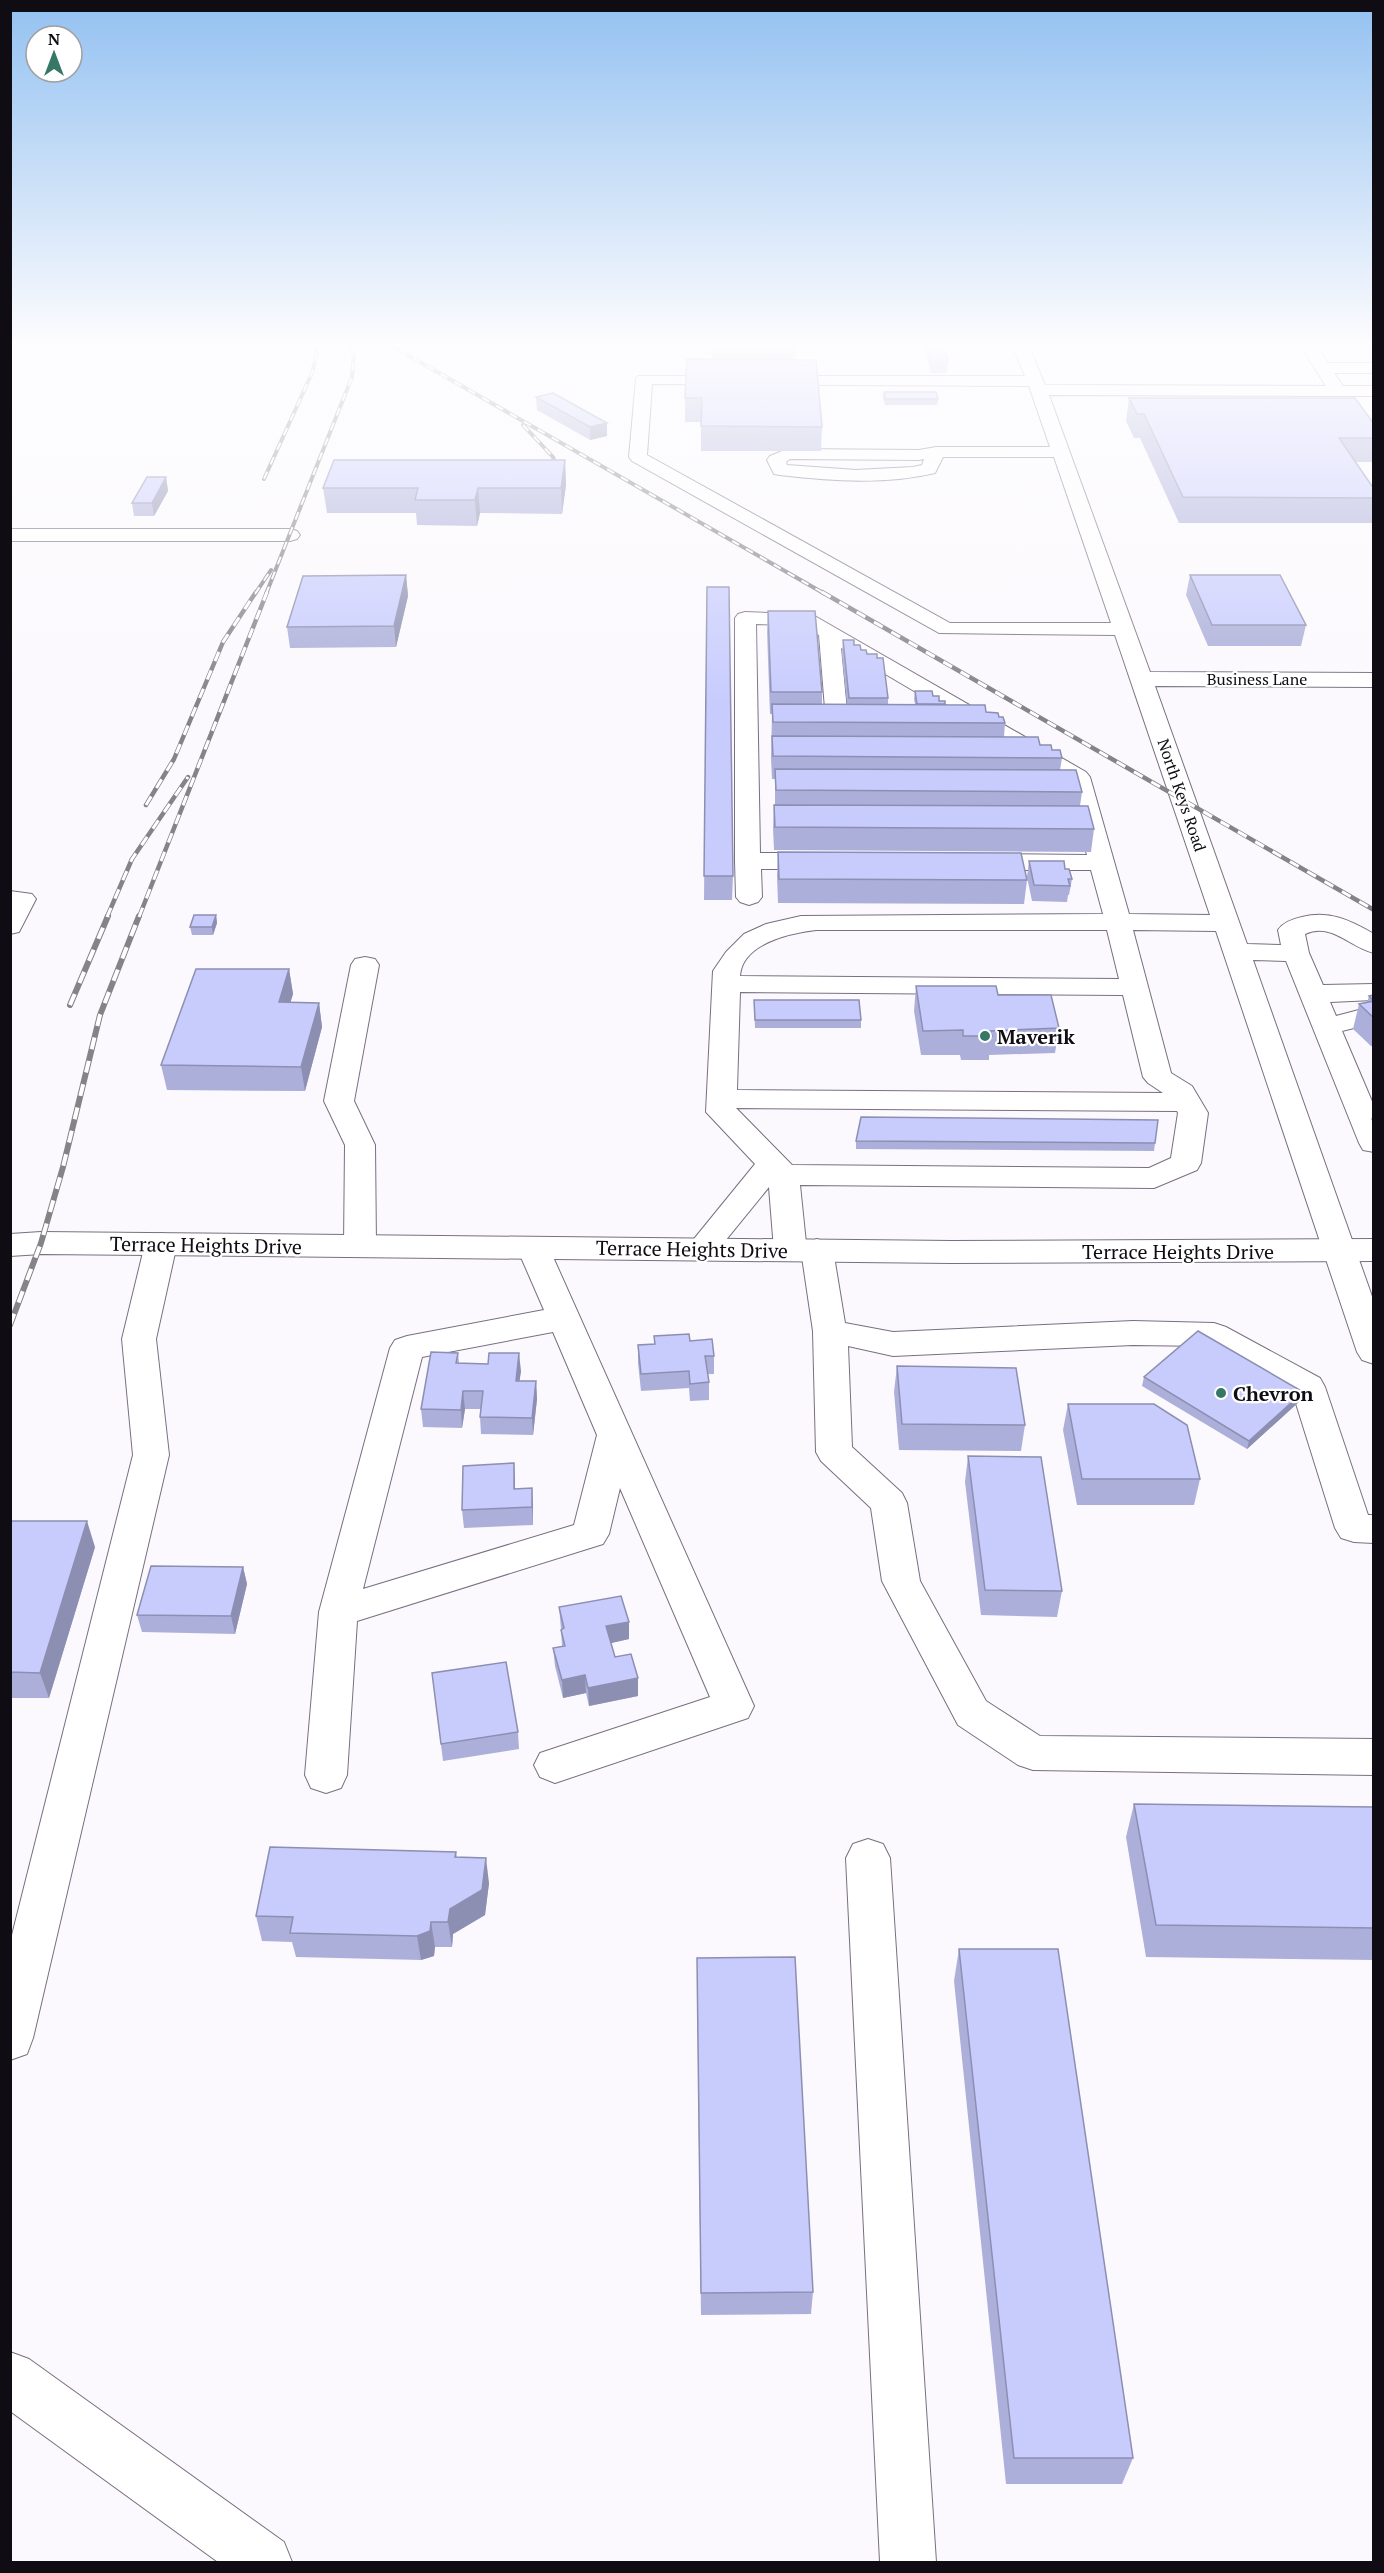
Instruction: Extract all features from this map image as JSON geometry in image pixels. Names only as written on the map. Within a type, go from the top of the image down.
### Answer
[{"type":"street","points":[[647,462],[946,629],[1124,629]]},
{"type":"street","points":[[777,462],[780,470],[803,473],[909,475],[929,469],[932,462]]},
{"type":"street","name":"North Keys Road","points":[[1064,462],[1374,1352]]},
{"type":"street","points":[[10,535],[290,535]]},
{"type":"street","points":[[702,1250],[778,1170],[1154,1178],[1186,1163],[1193,1113],[1182,1092],[1158,1077],[1101,863],[1079,821],[1081,788],[1078,777],[806,618],[745,618],[758,720],[758,752],[747,786],[760,819],[748,861],[749,897]]},
{"type":"street","points":[[829,632],[825,721],[859,721]]},
{"type":"street","points":[[898,673],[902,702]]},
{"type":"street","name":"Business Lane","points":[[1141,679],[1374,680]]},
{"type":"street","points":[[939,721],[985,722]]},
{"type":"street","points":[[991,753],[1037,753]]},
{"type":"street","points":[[747,786],[771,786]]},
{"type":"street","points":[[1058,788],[1081,788]]},
{"type":"street","points":[[748,861],[843,861]]},
{"type":"street","points":[[960,862],[1101,863]]},
{"type":"street","points":[[10,899],[23,899],[10,926]]},
{"type":"street","points":[[1374,945],[1334,922],[1316,920],[1291,930],[1296,953],[1374,1143]]},
{"type":"street","points":[[1226,923],[816,922],[783,926],[753,937],[736,954],[727,972],[721,1112],[778,1170],[830,1331],[834,1452],[889,1503],[901,1581],[972,1713],[1033,1753],[1374,1757]]},
{"type":"street","points":[[1236,952],[1296,953]]},
{"type":"street","points":[[360,1246],[360,1145],[339,1101],[366,965]]},
{"type":"street","points":[[726,984],[1134,987]]},
{"type":"street","points":[[1313,994],[1374,992]]},
{"type":"street","points":[[1326,1027],[1374,1014]]},
{"type":"street","points":[[721,1100],[1187,1102]]},
{"type":"street","points":[[10,2038],[151,1455],[139,1339],[161,1244]]},
{"type":"street","name":"Terrace Heights Drive","points":[[10,1245],[161,1244],[702,1250],[1374,1250]]},
{"type":"street","points":[[533,1248],[734,1706],[555,1765]]},
{"type":"street","points":[[326,1775],[338,1611],[407,1348],[564,1318]]},
{"type":"street","points":[[830,1331],[893,1344],[1133,1333],[1214,1335],[1308,1387],[1354,1528],[1374,1529]]},
{"type":"street","points":[[338,1611],[590,1534],[615,1436]]},
{"type":"street","points":[[868,1858],[908,2562]]},
{"type":"street","points":[[10,2378],[264,2562]]},
{"type":"building","points":[[333,462],[565,462],[561,488],[478,488],[475,500],[415,500],[418,488],[323,488]]},
{"type":"building","points":[[1167,462],[1356,462],[1374,489],[1374,498],[1183,497]]},
{"type":"building","points":[[147,477],[166,477],[152,503],[132,503]]},
{"type":"building","points":[[406,575],[394,626],[287,627],[303,576]]},
{"type":"building","points":[[1190,575],[1280,575],[1306,625],[1212,625]]},
{"type":"building","points":[[707,587],[729,587],[733,876],[704,876]]},
{"type":"building","points":[[768,611],[815,611],[822,692],[771,692]]},
{"type":"building","points":[[843,640],[854,640],[854,645],[860,645],[861,650],[866,650],[867,654],[877,654],[877,658],[883,658],[888,698],[849,698]]},
{"type":"building","points":[[915,691],[932,691],[933,696],[939,696],[939,701],[945,701],[945,704],[917,704]]},
{"type":"building","points":[[772,704],[985,705],[986,712],[998,713],[999,717],[1003,717],[1005,723],[773,722]]},
{"type":"building","points":[[772,736],[1038,737],[1040,745],[1051,745],[1052,750],[1060,750],[1062,758],[773,756]]},
{"type":"building","points":[[775,769],[1076,770],[1082,792],[776,790]]},
{"type":"building","points":[[774,805],[1088,806],[1094,829],[775,827]]},
{"type":"building","points":[[778,852],[1021,853],[1027,880],[779,879]]},
{"type":"building","points":[[1029,861],[1064,861],[1065,869],[1069,869],[1072,879],[1068,879],[1070,886],[1034,885]]},
{"type":"building","points":[[194,915],[216,915],[212,927],[190,927]]},
{"type":"building","points":[[196,969],[289,969],[279,1002],[319,1003],[301,1067],[161,1065]]},
{"type":"building","points":[[916,986],[996,986],[998,995],[1051,995],[1059,1028],[990,1031],[992,1036],[963,1036],[963,1030],[923,1031]]},
{"type":"building","points":[[754,1000],[859,1000],[861,1020],[755,1020]]},
{"type":"building","points":[[1374,1001],[1374,1018],[1359,1004]]},
{"type":"building","points":[[861,1117],[1158,1120],[1155,1143],[856,1141]]},
{"type":"building","name":"Chevron","points":[[1198,1331],[1303,1392],[1249,1441],[1144,1377]]},
{"type":"building","points":[[689,1334],[690,1341],[712,1339],[714,1356],[705,1356],[709,1382],[690,1384],[689,1371],[641,1374],[638,1345],[655,1344],[654,1336]]},
{"type":"building","points":[[431,1352],[458,1353],[456,1363],[488,1364],[489,1353],[519,1353],[516,1381],[536,1381],[532,1418],[480,1417],[483,1391],[463,1391],[461,1410],[421,1409]]},
{"type":"building","points":[[897,1366],[1016,1368],[1025,1425],[902,1424]]},
{"type":"building","points":[[1068,1404],[1154,1404],[1187,1425],[1200,1479],[1082,1479]]},
{"type":"building","points":[[968,1456],[1041,1457],[1062,1591],[985,1590]]},
{"type":"building","points":[[514,1463],[514,1489],[532,1488],[532,1507],[462,1510],[463,1466]]},
{"type":"building","points":[[10,1521],[87,1521],[40,1673],[10,1672]]},
{"type":"building","points":[[151,1566],[243,1567],[231,1616],[137,1615]]},
{"type":"building","points":[[621,1596],[629,1622],[606,1626],[615,1657],[631,1654],[638,1678],[588,1688],[585,1675],[562,1680],[553,1648],[565,1646],[559,1607]]},
{"type":"building","points":[[506,1662],[518,1732],[441,1744],[432,1673]]},
{"type":"building","points":[[1134,1804],[1374,1807],[1374,1928],[1156,1925]]},
{"type":"building","points":[[270,1847],[456,1852],[455,1857],[486,1858],[482,1890],[450,1909],[448,1922],[431,1922],[430,1931],[417,1936],[290,1933],[293,1917],[256,1916]]},
{"type":"building","points":[[959,1949],[1058,1949],[1133,2458],[1014,2458]]},
{"type":"building","points":[[795,1957],[813,2292],[701,2293],[697,1958]]},
{"type":"railway","points":[[264,479],[272,462]]},
{"type":"railway","points":[[266,594],[318,462]]},
{"type":"railway","points":[[555,462],[559,475]]},
{"type":"railway","points":[[595,462],[825,594]]},
{"type":"railway","points":[[255,594],[271,570]]},
{"type":"railway","points":[[146,805],[174,759],[223,642],[256,592]]},
{"type":"railway","points":[[139,917],[267,592]]},
{"type":"railway","points":[[822,592],[1374,910]]},
{"type":"railway","points":[[107,917],[132,859],[188,777]]},
{"type":"railway","points":[[70,1005],[108,916]]},
{"type":"railway","points":[[10,1325],[41,1243],[63,1167],[100,1015],[139,916]]},
{"type":"place","name":"Maverik","points":[[985,1036]]},
{"type":"place","name":"Chevron","points":[[1221,1393]]}]
